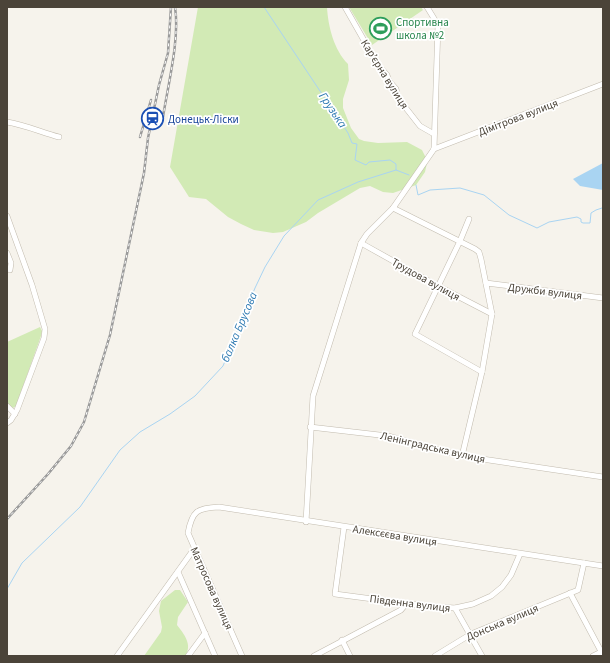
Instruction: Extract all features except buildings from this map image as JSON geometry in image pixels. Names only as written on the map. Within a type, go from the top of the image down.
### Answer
[{"type":"street","name":"Кар’єрна вулиця","points":[[345,7],[378,65],[396,89],[398,98],[420,126],[434,134]]},
{"type":"street","points":[[306,522],[310,427],[313,396],[361,243],[367,234],[393,208],[434,149],[438,25],[427,7]]},
{"type":"street","name":"Дімітрова вулиця","points":[[434,149],[603,84]]},
{"type":"street","points":[[7,122],[22,124],[59,137]]},
{"type":"street","points":[[393,208],[479,252],[481,259],[492,314],[482,372],[462,456]]},
{"type":"street","points":[[7,216],[32,285],[45,329],[44,338],[15,414],[7,423]]},
{"type":"street","points":[[469,219],[460,241],[415,334],[482,372]]},
{"type":"street","name":"Трудова вулиця","points":[[361,243],[492,314]]},
{"type":"street","points":[[7,253],[11,263],[10,270]]},
{"type":"street","name":"Дружби вулиця","points":[[486,283],[603,298]]},
{"type":"street","points":[[7,406],[15,414]]},
{"type":"street","name":"Ленінградська вулиця","points":[[310,427],[388,436],[462,456],[603,477]]},
{"type":"street","name":"Алексєєва вулиця","points":[[191,518],[198,510],[219,508],[603,566]]},
{"type":"street","name":"Матросова вулиця","points":[[191,518],[188,533],[194,550],[222,607],[242,656]]},
{"type":"street","name":"Південна вулиця","points":[[344,527],[335,594],[406,604],[455,608],[482,656]]},
{"type":"street","points":[[117,656],[194,550]]},
{"type":"street","points":[[455,608],[473,604],[491,596],[502,586],[511,574],[520,554]]},
{"type":"street","points":[[584,563],[578,590],[570,593],[602,654],[593,656]]},
{"type":"street","points":[[178,572],[215,656]]},
{"type":"street","name":"Донська вулиця","points":[[435,656],[470,634],[570,593]]},
{"type":"street","points":[[314,656],[401,610],[406,604]]},
{"type":"street","points":[[188,656],[205,633]]},
{"type":"street","points":[[342,640],[350,656]]},
{"type":"green space","points":[[198,7],[327,7],[335,45],[348,64],[349,80],[343,99],[343,108],[351,128],[359,139],[364,141],[378,143],[407,142],[422,150],[427,163],[425,172],[416,185],[393,193],[383,192],[370,186],[360,188],[318,213],[306,222],[283,232],[273,233],[254,230],[241,224],[228,217],[206,199],[189,197],[170,167]]},
{"type":"green space","name":"Спортивна школа №2","points":[[349,7],[421,7],[423,10],[372,45]]},
{"type":"green space","points":[[40,327],[42,331],[41,336],[16,406],[13,408],[7,404],[7,342]]},
{"type":"green space","points":[[175,590],[180,590],[188,602],[178,617],[177,625],[187,640],[187,652],[185,656],[144,656],[161,632],[162,627],[159,611],[161,601]]},
{"type":"water","points":[[603,163],[603,190],[580,186],[573,179]]},
{"type":"waterway","name":"Грузька","points":[[264,7],[348,133],[352,143],[357,144],[355,160],[366,165],[369,162],[390,160],[396,164],[396,170],[409,175]]},
{"type":"waterway","name":"балка Брусова","points":[[7,589],[22,563],[80,507],[120,450],[140,432],[170,414],[195,396],[223,366],[255,288],[265,267],[284,236],[318,200],[358,182],[396,170]]},
{"type":"waterway","name":"Грузька","points":[[416,185],[418,195],[430,190],[460,188],[484,195],[509,215],[537,228],[549,222],[577,217],[581,219],[581,222],[583,223],[590,223],[591,213],[603,207]]},
{"type":"railway","points":[[7,519],[71,446],[84,422],[110,335],[144,173],[148,138],[159,85],[168,53],[171,7]]},
{"type":"railway","points":[[163,117],[175,47],[175,7]]},
{"type":"railway","points":[[140,137],[151,100]]},
{"type":"place","name":"Спортивна школа №2","points":[[380,28]]},
{"type":"place","name":"Донецьк-Ліски","points":[[152,119]]}]
